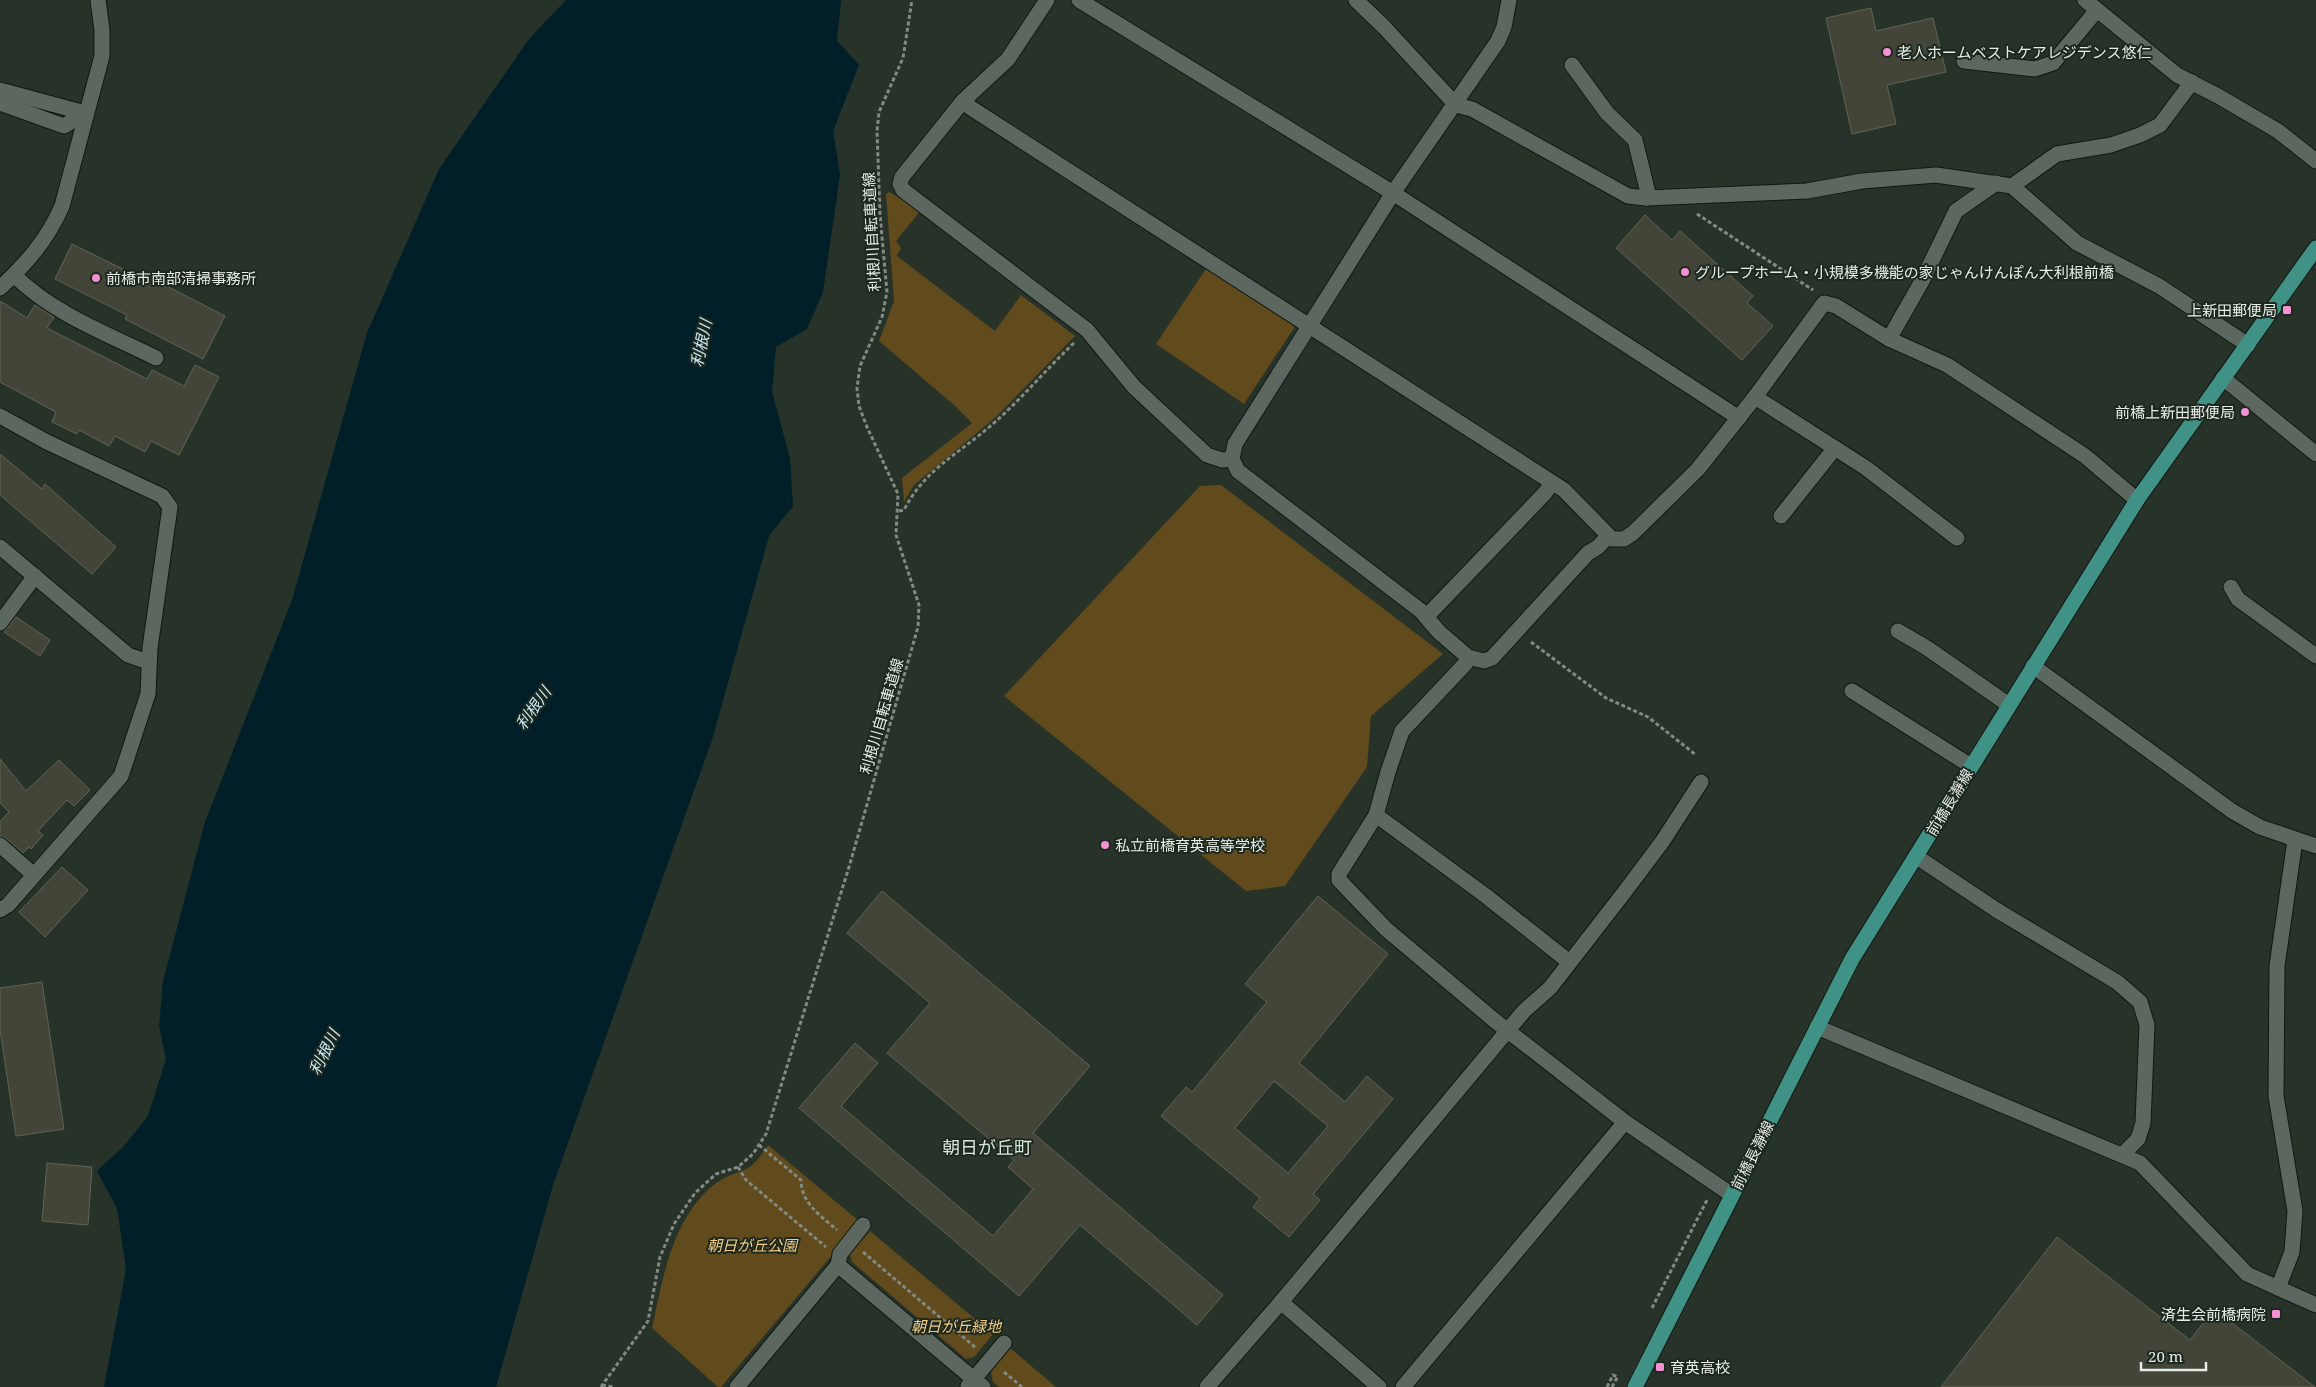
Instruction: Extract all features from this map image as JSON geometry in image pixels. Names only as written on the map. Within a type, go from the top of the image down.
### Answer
[{"type":"main road","name":"前橋長瀞線","points":[[1635,1387],[1852,959],[2137,500],[2316,248]]},
{"type":"street","points":[[0,288],[36,252],[54,226],[62,206],[85,113],[102,56],[102,30],[98,0]]},
{"type":"street","points":[[1047,0],[1008,59],[963,101],[902,177],[900,184],[903,190],[1087,330],[1134,386],[1207,455],[1222,460],[1232,459]]},
{"type":"street","points":[[1079,0],[1393,193],[1739,418]]},
{"type":"street","points":[[1356,0],[1456,105],[1472,109],[1628,196],[1646,198],[1807,191],[1862,182],[1936,176],[2012,186],[2077,243],[2166,290],[2248,344]]},
{"type":"street","points":[[1509,0],[1504,27],[1498,41],[1456,105],[1393,193],[1235,444],[1232,459],[1238,471],[1426,617],[1468,657],[1484,661],[1492,658],[1588,553],[1598,547],[1608,536]]},
{"type":"street","points":[[2085,0],[2176,76],[2192,82],[2278,131],[2316,161]]},
{"type":"street","points":[[1964,61],[2034,69],[2053,63],[2098,10]]},
{"type":"street","points":[[1572,65],[1607,113],[1635,140],[1648,193],[1646,198]]},
{"type":"street","points":[[2012,186],[2057,154],[2111,145],[2140,135],[2160,124],[2192,82]]},
{"type":"street","points":[[0,90],[85,113]]},
{"type":"street","points":[[963,101],[1552,483],[1572,498],[1608,536],[1617,540],[1624,539],[1633,532],[1683,485],[1755,398],[1824,303],[1836,306],[1889,339],[1947,365],[2085,456],[2137,500]]},
{"type":"street","points":[[0,103],[64,126],[85,113]]},
{"type":"street","points":[[1889,339],[1922,281],[1956,211],[1996,183]]},
{"type":"street","points":[[14,275],[27,287],[65,313],[156,358]]},
{"type":"street","points":[[2223,378],[2316,454]]},
{"type":"street","points":[[1755,398],[1866,468],[1957,538]]},
{"type":"street","points":[[0,416],[47,442],[162,496],[169,503],[170,512],[148,662],[148,694],[121,776],[34,875],[0,910]]},
{"type":"street","points":[[1782,516],[1835,448]]},
{"type":"street","points":[[1426,617],[1545,493],[1552,483]]},
{"type":"street","points":[[0,547],[128,655],[148,662]]},
{"type":"street","points":[[0,622],[35,576]]},
{"type":"street","points":[[2231,586],[2238,599],[2316,656]]},
{"type":"street","points":[[1898,631],[1927,648],[2009,705]]},
{"type":"street","points":[[1468,657],[1466,663],[1402,731],[1376,815],[1339,874],[1339,880],[1386,928],[1494,1020],[1625,1122],[1732,1194]]},
{"type":"street","points":[[2034,666],[2232,811],[2260,827],[2316,846]]},
{"type":"street","points":[[1852,691],[1971,766]]},
{"type":"street","points":[[1207,1387],[1281,1302],[1524,1011],[1550,988],[1657,848],[1701,782]]},
{"type":"street","points":[[1376,815],[1486,896],[1568,962]]},
{"type":"street","points":[[2278,1288],[2292,1252],[2295,1211],[2276,1096],[2277,966],[2295,840]]},
{"type":"street","points":[[0,845],[34,875]]},
{"type":"street","points":[[1916,857],[2006,916],[2117,982],[2140,1002],[2147,1025],[2143,1123],[2138,1139],[2122,1155]]},
{"type":"street","points":[[1817,1027],[2140,1163],[2248,1274],[2316,1306]]},
{"type":"street","points":[[1403,1387],[1625,1122]]},
{"type":"street","points":[[737,1387],[838,1265],[840,1254],[863,1225]]},
{"type":"street","points":[[838,1265],[974,1384],[1004,1343]]},
{"type":"street","points":[[1281,1302],[1379,1387]]},
{"type":"path","name":"利根川自転車道線","points":[[738,1168],[759,1145],[769,1124],[849,867],[918,627],[919,605],[896,535],[899,511],[898,494],[866,427],[859,406],[857,388],[860,366],[882,317],[887,292],[880,216],[877,131],[879,112],[903,58],[912,0]]},
{"type":"path","points":[[1673,197],[1758,256],[1814,290],[1824,303]]},
{"type":"path","points":[[899,511],[904,510],[917,487],[935,469],[982,434],[1026,393],[1087,330]]},
{"type":"path","points":[[1517,630],[1606,698],[1648,717],[1696,755]]},
{"type":"path","points":[[759,1145],[801,1180],[801,1191],[810,1206],[1022,1387]]},
{"type":"path","points":[[602,1386],[648,1321],[660,1257],[674,1224],[695,1193],[716,1174],[738,1168],[746,1180],[835,1254],[838,1265]]},
{"type":"path","points":[[1649,1315],[1715,1183]]},
{"type":"path","points":[[1612,1387],[1622,1368]]},
{"type":"path","points":[[1606,1387],[1613,1375],[1618,1376]]},
{"type":"path","points":[[602,1386],[614,1387]]},
{"type":"green space","points":[[889,192],[921,210],[896,241],[901,248],[897,256],[995,331],[1021,295],[1075,336],[996,417],[914,485],[904,502],[902,478],[972,423],[954,405],[879,341],[894,301],[886,194]]},
{"type":"green space","points":[[1207,267],[1289,318],[1294,328],[1244,404],[1156,344]]},
{"type":"green space","points":[[1221,485],[1443,654],[1371,716],[1367,767],[1285,886],[1246,891],[1004,696],[1200,486]]},
{"type":"green space","name":"朝日が丘公園","points":[[768,1145],[860,1222],[721,1387],[718,1387],[652,1328],[672,1247],[680,1228],[691,1210],[703,1194],[719,1181],[751,1166]]},
{"type":"green space","name":"朝日が丘緑地","points":[[870,1231],[993,1334],[974,1357],[966,1359],[852,1262],[850,1254]]},
{"type":"green space","name":"朝日が丘緑地","points":[[1010,1348],[1056,1387],[999,1387],[993,1382],[991,1372]]},
{"type":"water","name":"利根川","points":[[566,0],[841,0],[837,41],[859,65],[833,131],[840,175],[823,292],[807,329],[776,347],[772,392],[790,458],[793,506],[769,536],[712,740],[553,1185],[496,1387],[104,1387],[126,1269],[117,1208],[97,1171],[124,1146],[148,1116],[166,1059],[159,1026],[163,981],[205,822],[292,600],[367,333],[439,169],[529,39]]},
{"type":"building","name":"老人ホームベストケアレジデンス悠仁","points":[[1871,8],[1876,31],[1933,18],[1946,72],[1887,85],[1896,124],[1852,134],[1826,18]]},
{"type":"building","name":"グループホーム・小規模多機能の家じゃんけんぽん大利根前橋","points":[[1645,215],[1672,240],[1680,231],[1753,296],[1747,303],[1773,326],[1742,360],[1616,248]]},
{"type":"building","points":[[72,244],[145,280],[147,276],[225,316],[203,359],[125,319],[127,315],[55,279]]},
{"type":"building","points":[[0,301],[27,318],[35,305],[54,317],[47,328],[147,379],[152,370],[184,386],[195,365],[219,377],[179,455],[151,441],[145,452],[115,436],[109,446],[79,430],[77,434],[52,422],[56,412],[0,382]]},
{"type":"building","points":[[0,454],[42,489],[45,484],[116,547],[92,574],[0,495]]},
{"type":"building","points":[[16,617],[50,640],[40,656],[4,632]]},
{"type":"building","points":[[0,759],[26,791],[59,760],[90,790],[74,806],[67,800],[38,831],[43,835],[31,849],[29,847],[23,853],[6,838],[0,836],[0,822],[9,812],[0,803]]},
{"type":"building","points":[[62,867],[88,890],[45,937],[19,912]]},
{"type":"building","points":[[882,891],[1090,1066],[1033,1133],[1223,1295],[1197,1325],[1080,1225],[1019,1296],[799,1108],[855,1043],[878,1063],[841,1106],[993,1236],[1033,1189],[1008,1167],[1014,1160],[887,1053],[930,1003],[847,933]]},
{"type":"building","points":[[1318,896],[1388,954],[1299,1063],[1345,1102],[1367,1076],[1393,1099],[1313,1194],[1320,1200],[1289,1237],[1253,1207],[1260,1198],[1161,1116],[1186,1087],[1192,1092],[1267,1002],[1245,984]],"holes":[[[1274,1081],[1328,1126],[1288,1173],[1235,1128]]]},
{"type":"building","points":[[42,982],[64,1129],[16,1136],[0,1029],[0,988]]},
{"type":"building","points":[[47,1163],[92,1167],[88,1225],[42,1221]]},
{"type":"building","points":[[2057,1237],[2190,1340],[2214,1309],[2315,1387],[1941,1387]]},
{"type":"place","name":"老人ホームベストケアレジデンス悠仁","points":[[1887,52]]},
{"type":"place","name":"グループホーム・小規模多機能の家じゃんけんぽん大利根前橋","points":[[1685,272]]},
{"type":"place","name":"前橋市南部清掃事務所","points":[[96,278]]},
{"type":"place","name":"上新田郵便局","points":[[2287,310]]},
{"type":"place","name":"前橋上新田郵便局","points":[[2245,412]]},
{"type":"place","name":"私立前橋育英高等学校","points":[[1105,845]]},
{"type":"place","name":"済生会前橋病院","points":[[2276,1314]]},
{"type":"place","name":"育英高校","points":[[1660,1367]]},
{"type":"district","name":"朝日が丘町","points":[[987,1147]]}]
